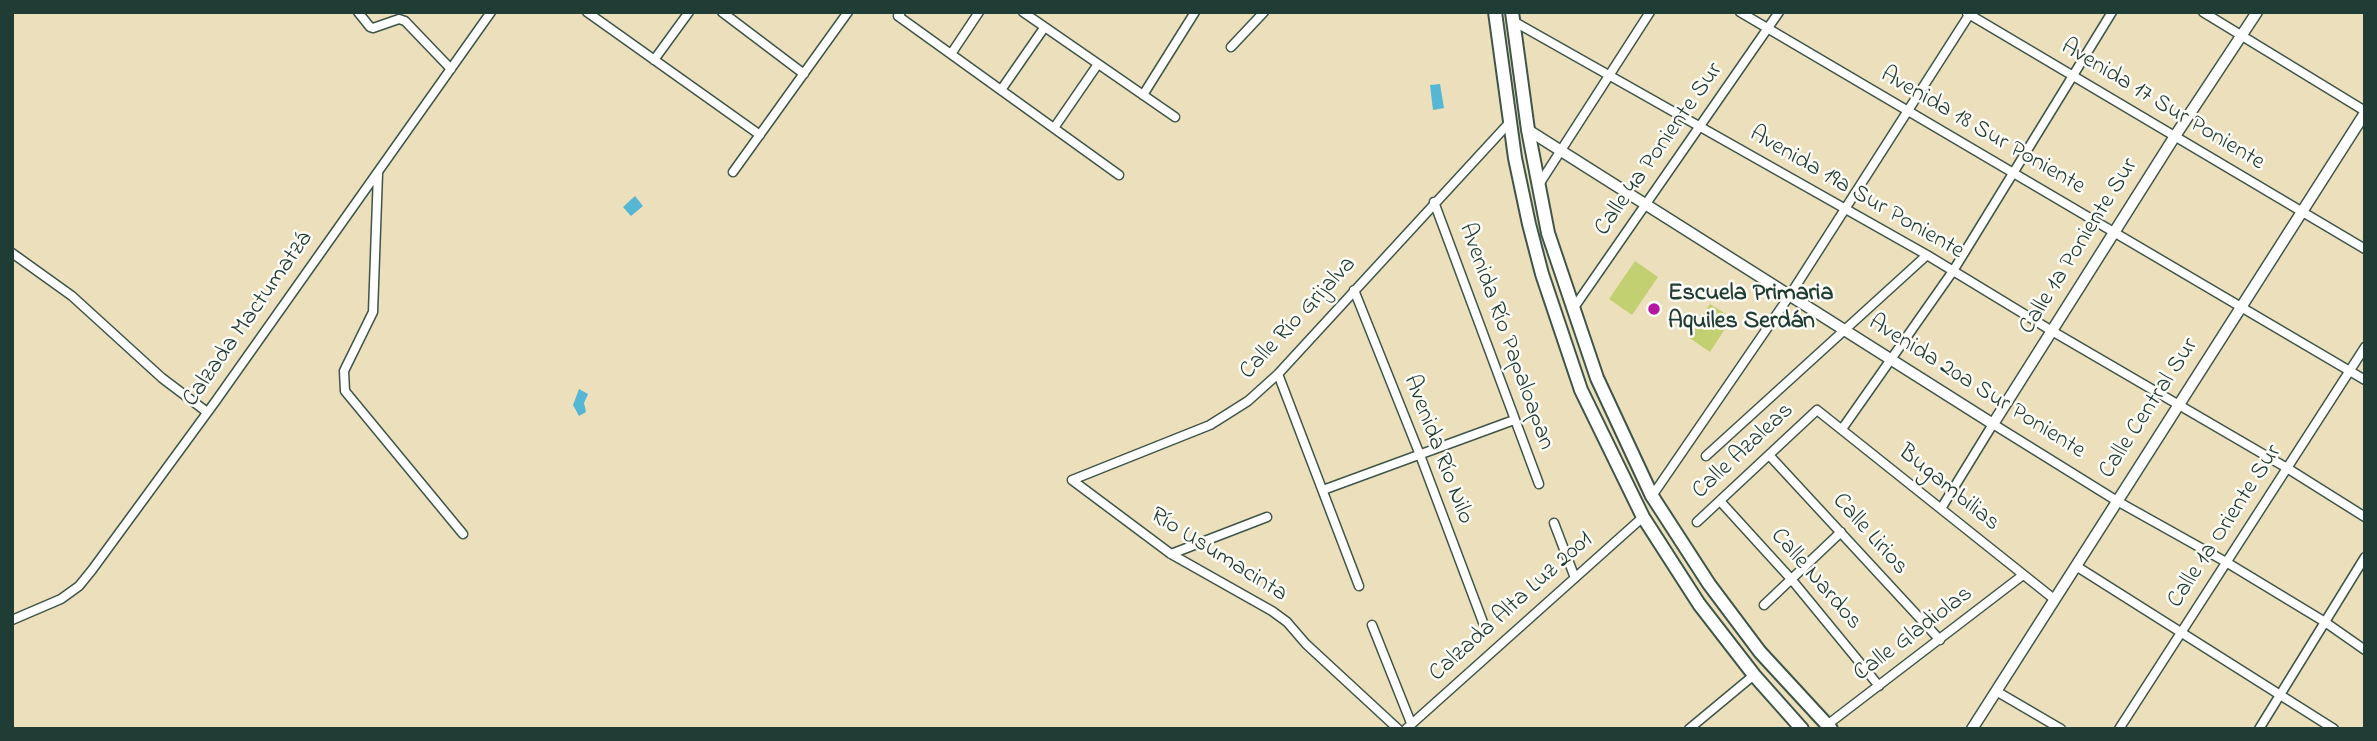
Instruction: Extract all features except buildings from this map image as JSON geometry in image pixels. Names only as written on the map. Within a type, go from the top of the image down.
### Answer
[{"type":"main road","points":[[1495,12],[1510,122],[1529,224],[1546,287],[1581,390],[1643,517],[1699,604],[1754,675],[1802,729]]},
{"type":"main road","points":[[1513,17],[1528,130],[1548,233],[1597,378],[1652,496],[1709,584],[1760,652],[1829,727]]},
{"type":"street","points":[[358,12],[373,28],[399,19],[405,20],[451,69]]},
{"type":"street","name":"Calzada Mactumatzá","points":[[12,620],[61,599],[79,586],[207,412],[491,12]]},
{"type":"street","points":[[587,12],[760,135]]},
{"type":"street","points":[[654,60],[689,12]]},
{"type":"street","points":[[733,172],[848,12]]},
{"type":"street","points":[[901,12],[898,16],[1119,175]]},
{"type":"street","points":[[951,54],[979,12]]},
{"type":"street","points":[[1143,95],[1195,12]]},
{"type":"street","points":[[1231,47],[1264,12]]},
{"type":"street","points":[[1538,187],[1650,12]]},
{"type":"street","name":"Avenida 18 Sur Poniente","points":[[1740,12],[2365,380]]},
{"type":"street","name":"Calle 4a Poniente Sur","points":[[1573,309],[1779,12]]},
{"type":"street","points":[[1842,429],[1953,271],[2112,12]]},
{"type":"street","points":[[2203,12],[2365,112]]},
{"type":"street","name":"Calle 1a Poniente Sur","points":[[1942,508],[2175,136],[2257,12]]},
{"type":"street","points":[[725,13],[804,74]]},
{"type":"street","points":[[1024,13],[1175,117]]},
{"type":"street","points":[[1652,496],[1790,295],[1969,13]]},
{"type":"street","name":"Avenida 17 Sur Poniente","points":[[1969,13],[2365,249]]},
{"type":"street","name":"Avenida 19a Sur Poniente","points":[[1513,17],[1844,210],[1927,255],[2365,517]]},
{"type":"street","points":[[1001,90],[1044,28]]},
{"type":"street","points":[[1054,128],[1098,64]]},
{"type":"street","name":"Calle Central Sur","points":[[1972,729],[2365,112]]},
{"type":"street","name":"Calle Río Grijalva","points":[[1072,480],[1210,425],[1248,401],[1278,374],[1510,122]]},
{"type":"street","name":"Avenida 20a Sur Poniente","points":[[1528,130],[1993,424],[2117,501],[2325,622],[2365,650]]},
{"type":"street","points":[[378,173],[373,312],[344,371],[345,391],[463,534]]},
{"type":"street","name":"Avenida Río Papaloapan","points":[[1434,202],[1539,484]]},
{"type":"street","points":[[12,253],[72,296],[162,378],[207,412]]},
{"type":"street","points":[[1706,456],[1927,255]]},
{"type":"street","name":"Avenida Río Nilo","points":[[1354,290],[1484,625]]},
{"type":"street","name":"Calle 1a Oriente Sur","points":[[2119,729],[2365,347]]},
{"type":"street","points":[[1278,374],[1359,586]]},
{"type":"street","name":"Bugambilias","points":[[1817,410],[2054,599]]},
{"type":"street","name":"Calle Azaleas","points":[[1698,522],[1817,410]]},
{"type":"street","points":[[1323,490],[1514,419]]},
{"type":"street","name":"Calle Lirios","points":[[1769,455],[1940,640]]},
{"type":"street","name":"Río Usumacinta","points":[[1072,480],[1171,554],[1287,622],[1306,644],[1398,729]]},
{"type":"street","name":"Calle Nardos","points":[[1720,501],[1792,580],[1880,686]]},
{"type":"street","points":[[1171,554],[1267,517]]},
{"type":"street","name":"Calzada Alta Luz 2001","points":[[1409,726],[1643,517]]},
{"type":"street","points":[[1554,523],[1575,578]]},
{"type":"street","points":[[1764,605],[1841,532]]},
{"type":"street","points":[[2259,729],[2365,558]]},
{"type":"street","points":[[2076,566],[2334,729]]},
{"type":"street","name":"Calle Gladiolas","points":[[1829,727],[2023,575]]},
{"type":"street","points":[[1372,625],[1409,726]]},
{"type":"street","points":[[1689,729],[1754,675]]},
{"type":"street","points":[[1996,691],[2062,729]]},
{"type":"green space","points":[[1635,261],[1658,277],[1632,315],[1609,299]]},
{"type":"green space","points":[[1710,304],[1732,318],[1710,352],[1688,337]]},
{"type":"water","points":[[1440,84],[1444,108],[1433,110],[1430,85]]},
{"type":"water","points":[[635,196],[643,206],[631,216],[623,207]]},
{"type":"water","points":[[579,389],[588,394],[584,403],[586,412],[579,416],[573,405]]},
{"type":"place","name":"Escuela Primaria Aquiles Serdán","points":[[1654,309]]}]
